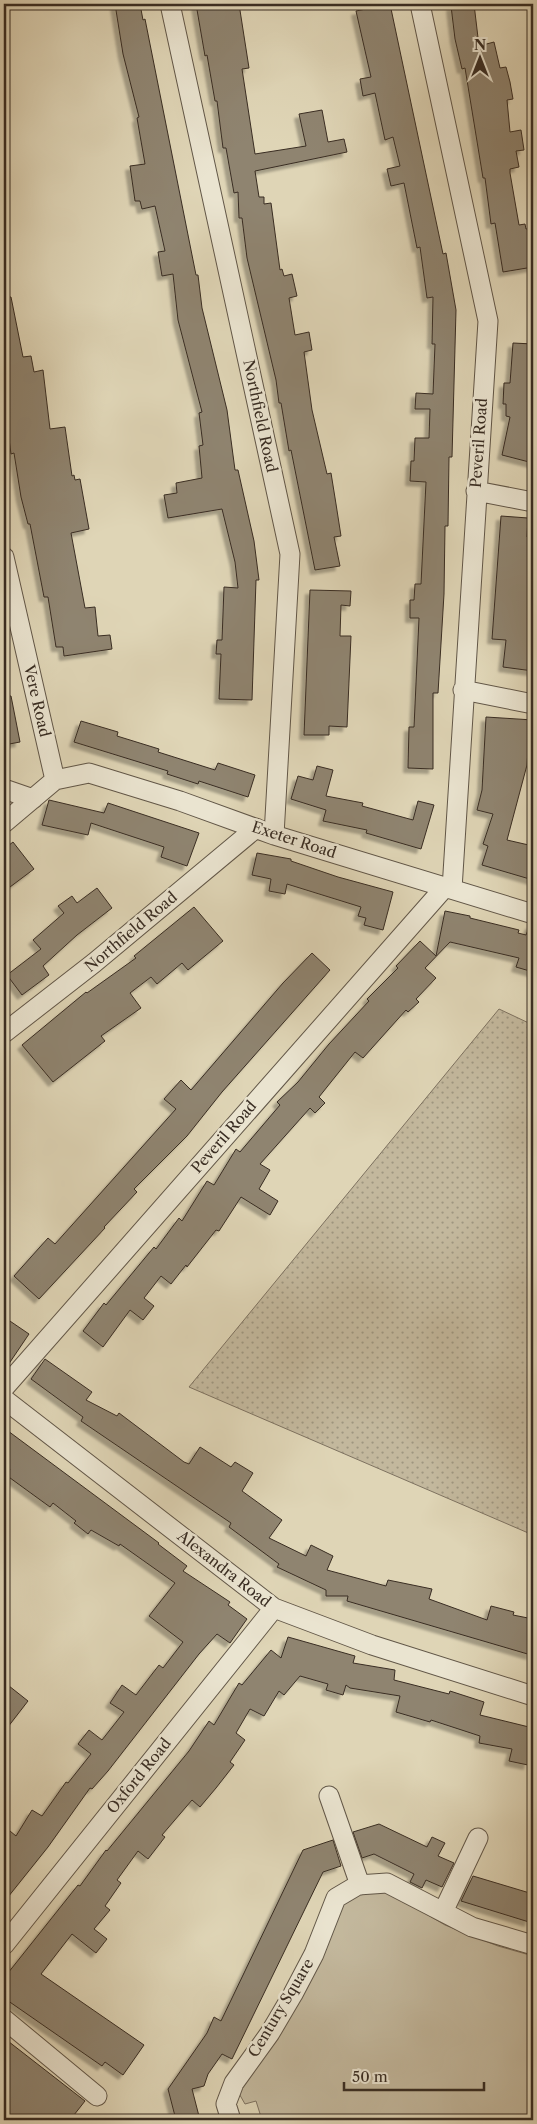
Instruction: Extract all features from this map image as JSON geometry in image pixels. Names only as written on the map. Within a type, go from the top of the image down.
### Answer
[{"type":"street","name":"Northfield Road","points":[[170,4],[290,554],[274,835]]},
{"type":"street","name":"Peveril Road","points":[[4,1388],[448,888],[488,321],[420,4]]},
{"type":"street","points":[[476,491],[533,502]]},
{"type":"street","name":"Vere Road","points":[[4,557],[54,780]]},
{"type":"street","points":[[463,690],[533,704]]},
{"type":"street","name":"Exeter Road","points":[[54,780],[89,773],[180,801],[274,835],[533,914]]},
{"type":"street","points":[[4,823],[54,780]]},
{"type":"street","points":[[4,789],[33,799]]},
{"type":"street","name":"Northfield Road","points":[[4,1033],[94,962],[256,828]]},
{"type":"street","name":"Alexandra Road","points":[[4,1399],[274,1608],[372,1645],[533,1696]]},
{"type":"street","name":"Oxford Road","points":[[4,1945],[274,1608]]},
{"type":"street","points":[[329,1796],[360,1885]]},
{"type":"street","points":[[443,1912],[478,1838]]},
{"type":"street","name":"Century Square","points":[[231,2120],[226,2104],[234,2083],[270,2033],[293,1994],[314,1954],[336,1898],[360,1885],[387,1883],[472,1927],[533,1943]]},
{"type":"street","points":[[4,2019],[97,2096]]},
{"type":"shaded area","points":[[499,1009],[533,1025],[533,1535],[189,1387]]},
{"type":"shaded area","points":[[369,1891],[387,1891],[445,1925],[498,1946],[533,1956],[533,2120],[262,2120],[256,2101],[245,2104],[237,2090],[339,1906],[354,1896]]},
{"type":"building","points":[[115,4],[140,4],[143,20],[145,19],[196,275],[198,275],[202,308],[227,410],[235,470],[238,470],[254,541],[259,580],[256,580],[252,700],[219,699],[221,654],[216,654],[217,640],[222,640],[224,587],[238,588],[235,562],[222,509],[168,518],[164,495],[177,493],[176,483],[202,478],[199,446],[203,445],[199,413],[202,412],[178,320],[173,274],[162,276],[158,252],[165,251],[155,206],[142,209],[140,201],[135,201],[130,166],[145,164],[137,118],[139,117],[123,54]]},
{"type":"building","points":[[196,4],[239,4],[249,68],[242,69],[255,154],[306,146],[299,114],[322,110],[328,142],[344,139],[347,152],[255,171],[259,197],[264,197],[264,204],[271,203],[280,270],[282,269],[284,276],[292,274],[297,296],[289,298],[295,335],[309,332],[312,350],[304,352],[312,410],[327,474],[331,473],[341,536],[334,537],[340,566],[315,570],[291,450],[289,451],[281,403],[279,403],[276,380],[247,258],[242,218],[239,218],[238,192],[234,193],[226,148],[223,148],[217,101],[215,101],[207,55],[205,56]]},
{"type":"building","points":[[390,4],[443,254],[446,253],[456,310],[452,457],[449,457],[448,526],[445,526],[444,594],[438,693],[433,693],[433,769],[408,768],[409,727],[414,727],[419,618],[410,618],[410,600],[414,600],[415,584],[421,584],[426,482],[410,481],[411,461],[414,461],[415,438],[429,438],[430,409],[415,409],[416,393],[433,394],[435,344],[432,344],[433,297],[427,298],[420,247],[417,248],[404,183],[391,186],[387,169],[400,166],[393,137],[385,140],[375,93],[363,96],[360,79],[371,77],[356,11]]},
{"type":"building","points":[[474,4],[479,46],[494,42],[500,68],[506,67],[510,82],[513,99],[507,100],[510,132],[521,130],[524,150],[516,151],[519,167],[510,169],[510,173],[519,225],[525,224],[526,229],[533,228],[533,267],[503,272],[495,223],[491,224],[485,178],[483,178],[465,68],[462,69],[455,39],[451,6]]},
{"type":"building","points":[[4,297],[11,297],[23,357],[31,356],[34,372],[43,370],[50,429],[65,427],[72,476],[74,475],[75,480],[80,479],[89,529],[71,533],[85,608],[95,607],[98,636],[110,635],[112,649],[64,656],[63,647],[56,647],[48,597],[44,597],[30,524],[28,524],[21,497],[14,453],[11,454],[4,401]]},
{"type":"building","points":[[513,343],[533,344],[533,463],[502,455],[510,417],[506,416],[506,404],[503,404],[504,383],[510,383]]},
{"type":"building","points":[[501,516],[528,518],[527,537],[533,537],[531,624],[533,624],[533,671],[503,667],[506,640],[492,639]]},
{"type":"building","points":[[310,590],[351,591],[350,606],[341,605],[340,636],[351,636],[347,727],[329,726],[329,735],[304,735]]},
{"type":"building","points":[[4,696],[11,696],[20,742],[4,745]]},
{"type":"building","points":[[486,717],[533,720],[531,750],[528,750],[527,765],[507,840],[533,846],[533,880],[482,865],[488,846],[483,844],[493,814],[477,810],[482,790]]},
{"type":"building","points":[[81,721],[118,732],[117,736],[159,749],[158,752],[215,770],[218,763],[255,775],[248,797],[199,781],[198,784],[167,774],[168,771],[74,742]]},
{"type":"building","points":[[317,766],[333,770],[326,796],[363,803],[362,806],[413,820],[418,801],[434,805],[421,849],[366,833],[367,830],[323,821],[326,810],[291,799],[298,776],[313,780]]},
{"type":"building","points":[[49,800],[104,813],[108,803],[199,833],[187,866],[161,857],[164,847],[91,823],[88,835],[42,825]]},
{"type":"building","points":[[13,842],[34,869],[10,887],[4,878],[4,849]]},
{"type":"building","points":[[257,853],[291,859],[291,861],[338,877],[393,892],[383,930],[364,925],[366,918],[358,916],[361,907],[287,884],[285,894],[269,891],[271,879],[252,875]]},
{"type":"building","points":[[97,888],[112,908],[77,935],[43,966],[49,975],[22,995],[7,975],[41,949],[33,940],[64,913],[58,906],[72,896],[77,903]]},
{"type":"building","points":[[194,907],[223,941],[188,970],[182,963],[157,984],[151,977],[130,993],[141,1008],[101,1036],[105,1041],[53,1082],[22,1045],[86,992],[136,958],[134,956]]},
{"type":"building","points":[[445,911],[519,930],[518,933],[526,935],[530,925],[533,925],[533,972],[516,967],[519,958],[450,942],[425,968],[436,978],[416,999],[419,1002],[408,1012],[406,1010],[363,1058],[355,1052],[319,1097],[325,1103],[315,1113],[310,1108],[260,1164],[270,1170],[259,1189],[278,1201],[270,1215],[241,1197],[219,1231],[216,1230],[171,1284],[161,1276],[144,1298],[154,1306],[143,1320],[130,1310],[103,1347],[83,1331],[104,1303],[106,1305],[154,1247],[156,1249],[179,1218],[182,1221],[207,1181],[214,1185],[236,1149],[240,1152],[280,1105],[277,1102],[298,1082],[329,1044],[369,1001],[367,999],[398,968],[396,966],[420,941],[436,956]]},
{"type":"building","points":[[312,953],[330,970],[222,1092],[187,1136],[134,1189],[137,1192],[39,1299],[14,1276],[48,1238],[55,1244],[176,1109],[164,1099],[181,1080],[191,1090],[283,983]]},
{"type":"building","points":[[4,1317],[29,1334],[4,1371]]},
{"type":"building","points":[[45,1359],[92,1392],[86,1400],[117,1416],[119,1413],[184,1462],[189,1464],[200,1447],[231,1467],[235,1462],[253,1473],[242,1491],[282,1520],[269,1538],[306,1556],[311,1545],[333,1556],[327,1570],[386,1586],[388,1580],[432,1589],[429,1599],[487,1620],[491,1606],[514,1612],[513,1615],[533,1619],[531,1655],[347,1601],[348,1596],[326,1596],[326,1590],[277,1567],[279,1564],[229,1527],[231,1523],[81,1421],[83,1417],[31,1379]]},
{"type":"building","points":[[4,1428],[159,1543],[187,1566],[183,1571],[230,1602],[228,1605],[247,1619],[230,1643],[217,1634],[199,1654],[108,1771],[92,1789],[90,1788],[48,1847],[4,1902],[4,1826],[16,1836],[32,1810],[42,1816],[66,1782],[68,1783],[91,1754],[78,1744],[89,1730],[102,1740],[124,1712],[110,1703],[122,1685],[136,1695],[159,1665],[163,1668],[183,1642],[149,1616],[175,1583],[120,1544],[119,1546],[91,1530],[88,1534],[74,1523],[76,1521],[53,1503],[50,1507],[6,1475],[10,1469],[4,1465]]},
{"type":"building","points":[[288,1637],[355,1656],[353,1663],[395,1670],[394,1680],[449,1694],[450,1691],[484,1702],[480,1715],[533,1728],[533,1742],[528,1765],[509,1761],[512,1749],[479,1743],[480,1736],[431,1720],[430,1722],[396,1712],[400,1696],[350,1688],[346,1685],[343,1695],[326,1690],[328,1684],[300,1676],[284,1695],[279,1691],[264,1716],[250,1709],[236,1733],[245,1740],[230,1762],[234,1765],[200,1807],[192,1800],[162,1835],[165,1837],[148,1859],[138,1851],[117,1880],[121,1883],[105,1906],[110,1910],[94,1929],[107,1939],[96,1953],[72,1934],[41,1974],[144,2045],[123,2075],[105,2062],[102,2066],[4,1998],[4,1978],[78,1885],[80,1886],[106,1850],[189,1751],[209,1721],[214,1725],[239,1683],[242,1685],[271,1650],[281,1658]]},
{"type":"building","points":[[4,1682],[28,1701],[4,1732]]},
{"type":"building","points":[[379,1824],[427,1847],[432,1837],[445,1843],[438,1856],[454,1863],[442,1887],[426,1880],[422,1888],[410,1882],[414,1874],[374,1854],[362,1858],[353,1832]]},
{"type":"building","points":[[333,1840],[341,1866],[323,1872],[232,2059],[222,2054],[208,2074],[204,2086],[192,2089],[200,2120],[176,2120],[168,2089],[207,2033],[214,2017],[221,2021],[303,1850]]},
{"type":"building","points":[[473,1876],[533,1894],[533,1907],[529,1922],[461,1901]]},
{"type":"building","points":[[4,2038],[85,2101],[70,2120],[4,2120]]}]
